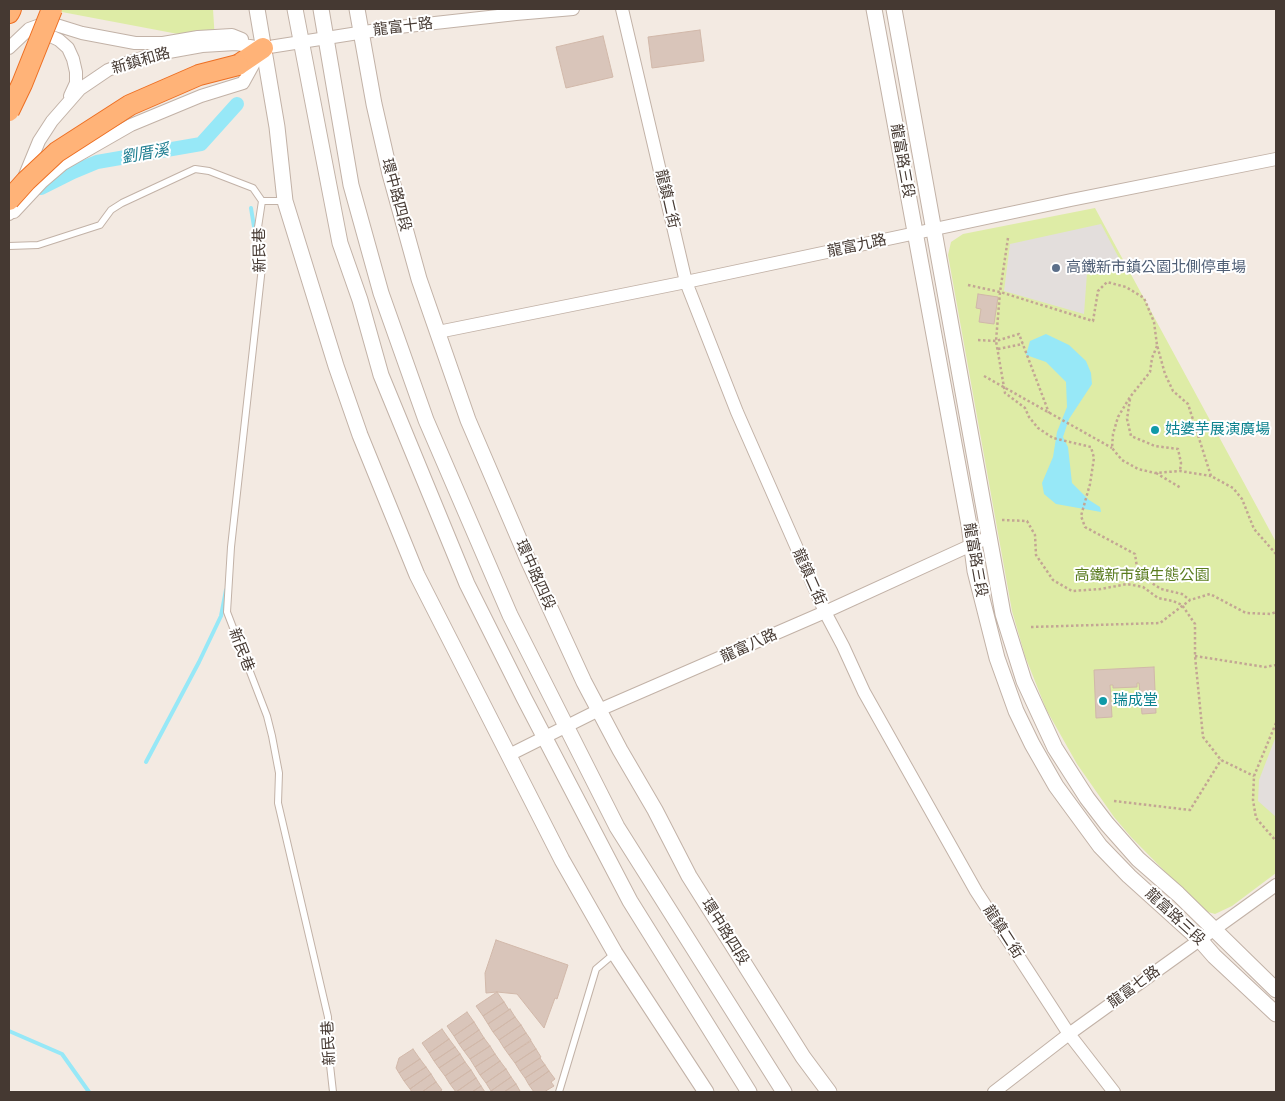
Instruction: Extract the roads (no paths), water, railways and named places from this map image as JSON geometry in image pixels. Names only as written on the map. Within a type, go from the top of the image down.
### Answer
[{"type":"highway","points":[[9,13],[11,9]]},
{"type":"highway","points":[[9,111],[52,9]]},
{"type":"highway","points":[[9,200],[57,152],[130,105],[198,76],[238,65],[263,48]]},
{"type":"street","points":[[257,9],[277,127],[285,201],[336,366],[360,435],[417,575],[562,860],[615,953],[706,1092]]},
{"type":"street","points":[[294,9],[340,243],[360,300],[381,375],[467,584],[544,738],[630,901],[749,1092]]},
{"type":"street","points":[[321,9],[351,186],[381,293],[430,429],[510,616],[617,827],[784,1092]]},
{"type":"street","name":"環中路四段","points":[[357,9],[360,32],[392,183],[419,279],[468,420],[528,560],[584,682],[655,810],[689,876],[804,1057],[829,1092]]},
{"type":"street","name":"龍富十路","points":[[263,48],[360,32],[515,11],[573,9]]},
{"type":"street","name":"龍鎮二街","points":[[622,9],[686,282],[737,412],[826,612],[844,646],[864,692],[976,892],[1069,1034],[1114,1092]]},
{"type":"street","name":"龍富路三段","points":[[874,9],[975,571],[988,627],[1006,686],[1032,744],[1056,786],[1108,855],[1200,940],[1214,956],[1276,1014]]},
{"type":"street","name":"龍富路三段","points":[[894,9],[1003,614],[1024,681],[1055,748],[1087,798],[1107,824],[1138,859],[1215,930],[1232,949],[1276,990]]},
{"type":"street","points":[[13,43],[30,29],[40,25],[52,24],[82,33],[136,43],[164,43],[198,37],[232,35],[263,48]]},
{"type":"street","points":[[13,43],[34,34],[46,34],[59,40],[68,48],[76,72],[76,82],[68,100]]},
{"type":"street","name":"新鎮和路","points":[[9,214],[39,141],[68,100],[87,83],[108,70],[152,55],[202,46],[236,44],[263,48]]},
{"type":"street","points":[[9,218],[42,182],[63,164],[132,125],[165,110],[243,83],[263,48]]},
{"type":"street","name":"龍富九路","points":[[438,332],[1276,159]]},
{"type":"street","name":"龍富八路","points":[[509,754],[599,710],[826,612],[989,537]]},
{"type":"street","name":"龍富七路","points":[[994,1092],[1069,1034],[1276,885]]},
{"type":"lane","points":[[9,246],[38,245],[100,225],[111,210],[122,203],[196,169],[209,171],[253,188],[262,201],[285,201]]},
{"type":"lane","name":"新民巷","points":[[262,201],[257,234],[262,267],[231,548],[227,612],[267,716],[272,736],[279,773],[278,803],[328,1017],[332,1092]]},
{"type":"lane","points":[[559,1092],[596,969],[615,953]]},
{"type":"water","points":[[1046,334],[1069,345],[1086,361],[1091,373],[1092,384],[1069,419],[1063,437],[1068,447],[1072,483],[1089,500],[1100,507],[1101,512],[1056,504],[1044,494],[1042,483],[1053,457],[1057,432],[1067,407],[1066,382],[1046,362],[1026,355],[1030,341]]},
{"type":"waterway","name":"劉厝溪","points":[[41,188],[97,162],[201,144],[237,104]]},
{"type":"waterway","points":[[251,208],[255,233]]},
{"type":"waterway","points":[[146,762],[221,616],[226,590]]},
{"type":"waterway","name":"劉厝溪","points":[[9,1031],[62,1054],[89,1092]]},
{"type":"place","name":"高鐵新市鎮公園北側停車場","points":[[1056,268]]},
{"type":"place","name":"姑婆芋展演廣場","points":[[1155,430]]},
{"type":"place","name":"瑞成堂","points":[[1103,701]]},
{"type":"park label","name":"高鐵新市鎮生態公園","points":[[1142,576]]}]
